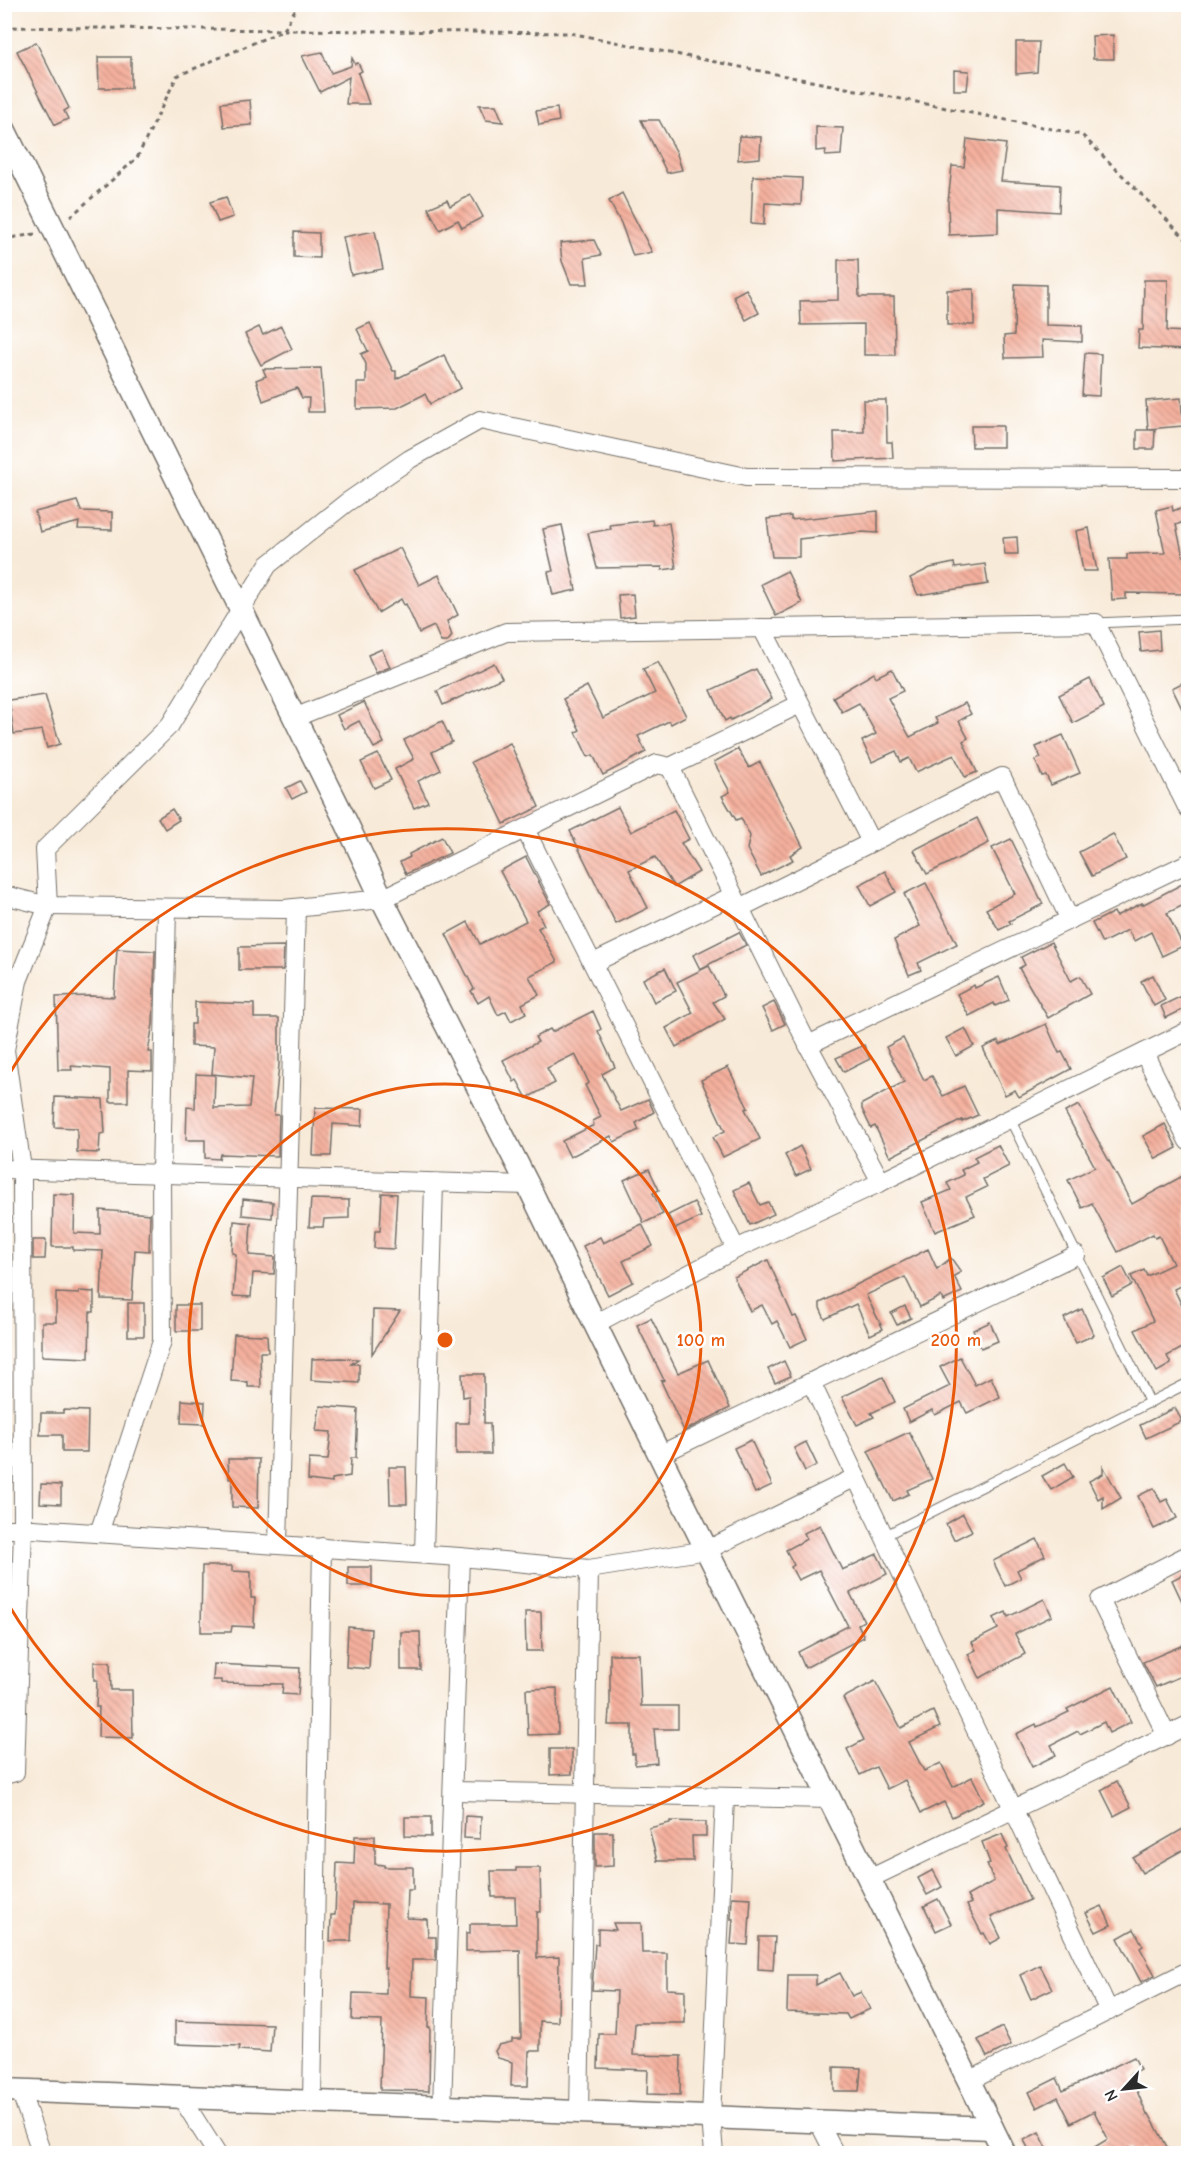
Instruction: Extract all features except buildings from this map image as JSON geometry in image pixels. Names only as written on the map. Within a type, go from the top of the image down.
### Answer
[{"type":"street","points":[[4,129],[382,899],[528,1185],[1005,2154]]},
{"type":"street","points":[[4,1775],[15,1772],[13,1169],[5,1050],[18,981],[48,906],[45,849],[170,725],[268,565],[346,502],[410,459],[480,420],[746,477],[1188,478]]},
{"type":"street","points":[[294,718],[506,632],[1096,623],[1188,809]]},
{"type":"street","points":[[762,628],[871,842]]},
{"type":"street","points":[[4,895],[48,906],[166,908],[296,908],[382,899],[657,764],[670,767],[800,704]]},
{"type":"street","points":[[670,767],[808,1045],[881,1182]]},
{"type":"street","points":[[740,908],[1002,777],[1070,920]]},
{"type":"street","points":[[525,830],[736,1249]]},
{"type":"street","points":[[808,1045],[1188,863]]},
{"type":"street","points":[[593,963],[726,899],[740,908]]},
{"type":"street","points":[[99,1533],[162,1341],[161,1174],[166,908]]},
{"type":"street","points":[[278,1544],[296,908]]},
{"type":"street","points":[[595,1323],[736,1249],[881,1182],[1188,1031]]},
{"type":"street","points":[[1144,1053],[1188,1141]]},
{"type":"street","points":[[13,1169],[528,1185]]},
{"type":"street","points":[[424,1554],[434,1183]]},
{"type":"street","points":[[659,1455],[1076,1255]]},
{"type":"street","points":[[812,1382],[1109,2011]]},
{"type":"street","points":[[14,1529],[424,1554],[589,1569],[707,1550],[856,1477]]},
{"type":"street","points":[[312,2101],[322,1547]]},
{"type":"street","points":[[1167,1736],[1100,1600],[1188,1555]]},
{"type":"street","points":[[442,2107],[460,1557]]},
{"type":"street","points":[[579,2112],[589,1569]]},
{"type":"street","points":[[869,1879],[1188,1725]]},
{"type":"street","points":[[453,1791],[830,1799]]},
{"type":"street","points":[[714,2154],[711,2117],[725,1797]]},
{"type":"street","points":[[969,2081],[1188,1971]]},
{"type":"street","points":[[42,2154],[12,2090],[992,2128]]},
{"type":"street","points":[[181,2097],[216,2154]]},
{"type":"street","points":[[818,2121],[834,2154]]},
{"type":"lane","points":[[1096,623],[1188,619]]},
{"type":"lane","points":[[1010,1119],[1150,1403]]},
{"type":"lane","points":[[884,1536],[1188,1383]]},
{"type":"path","points":[[4,239],[54,230],[137,158],[177,76],[284,30],[298,4]]},
{"type":"path","points":[[4,27],[570,33],[1082,135],[1188,242]]}]
